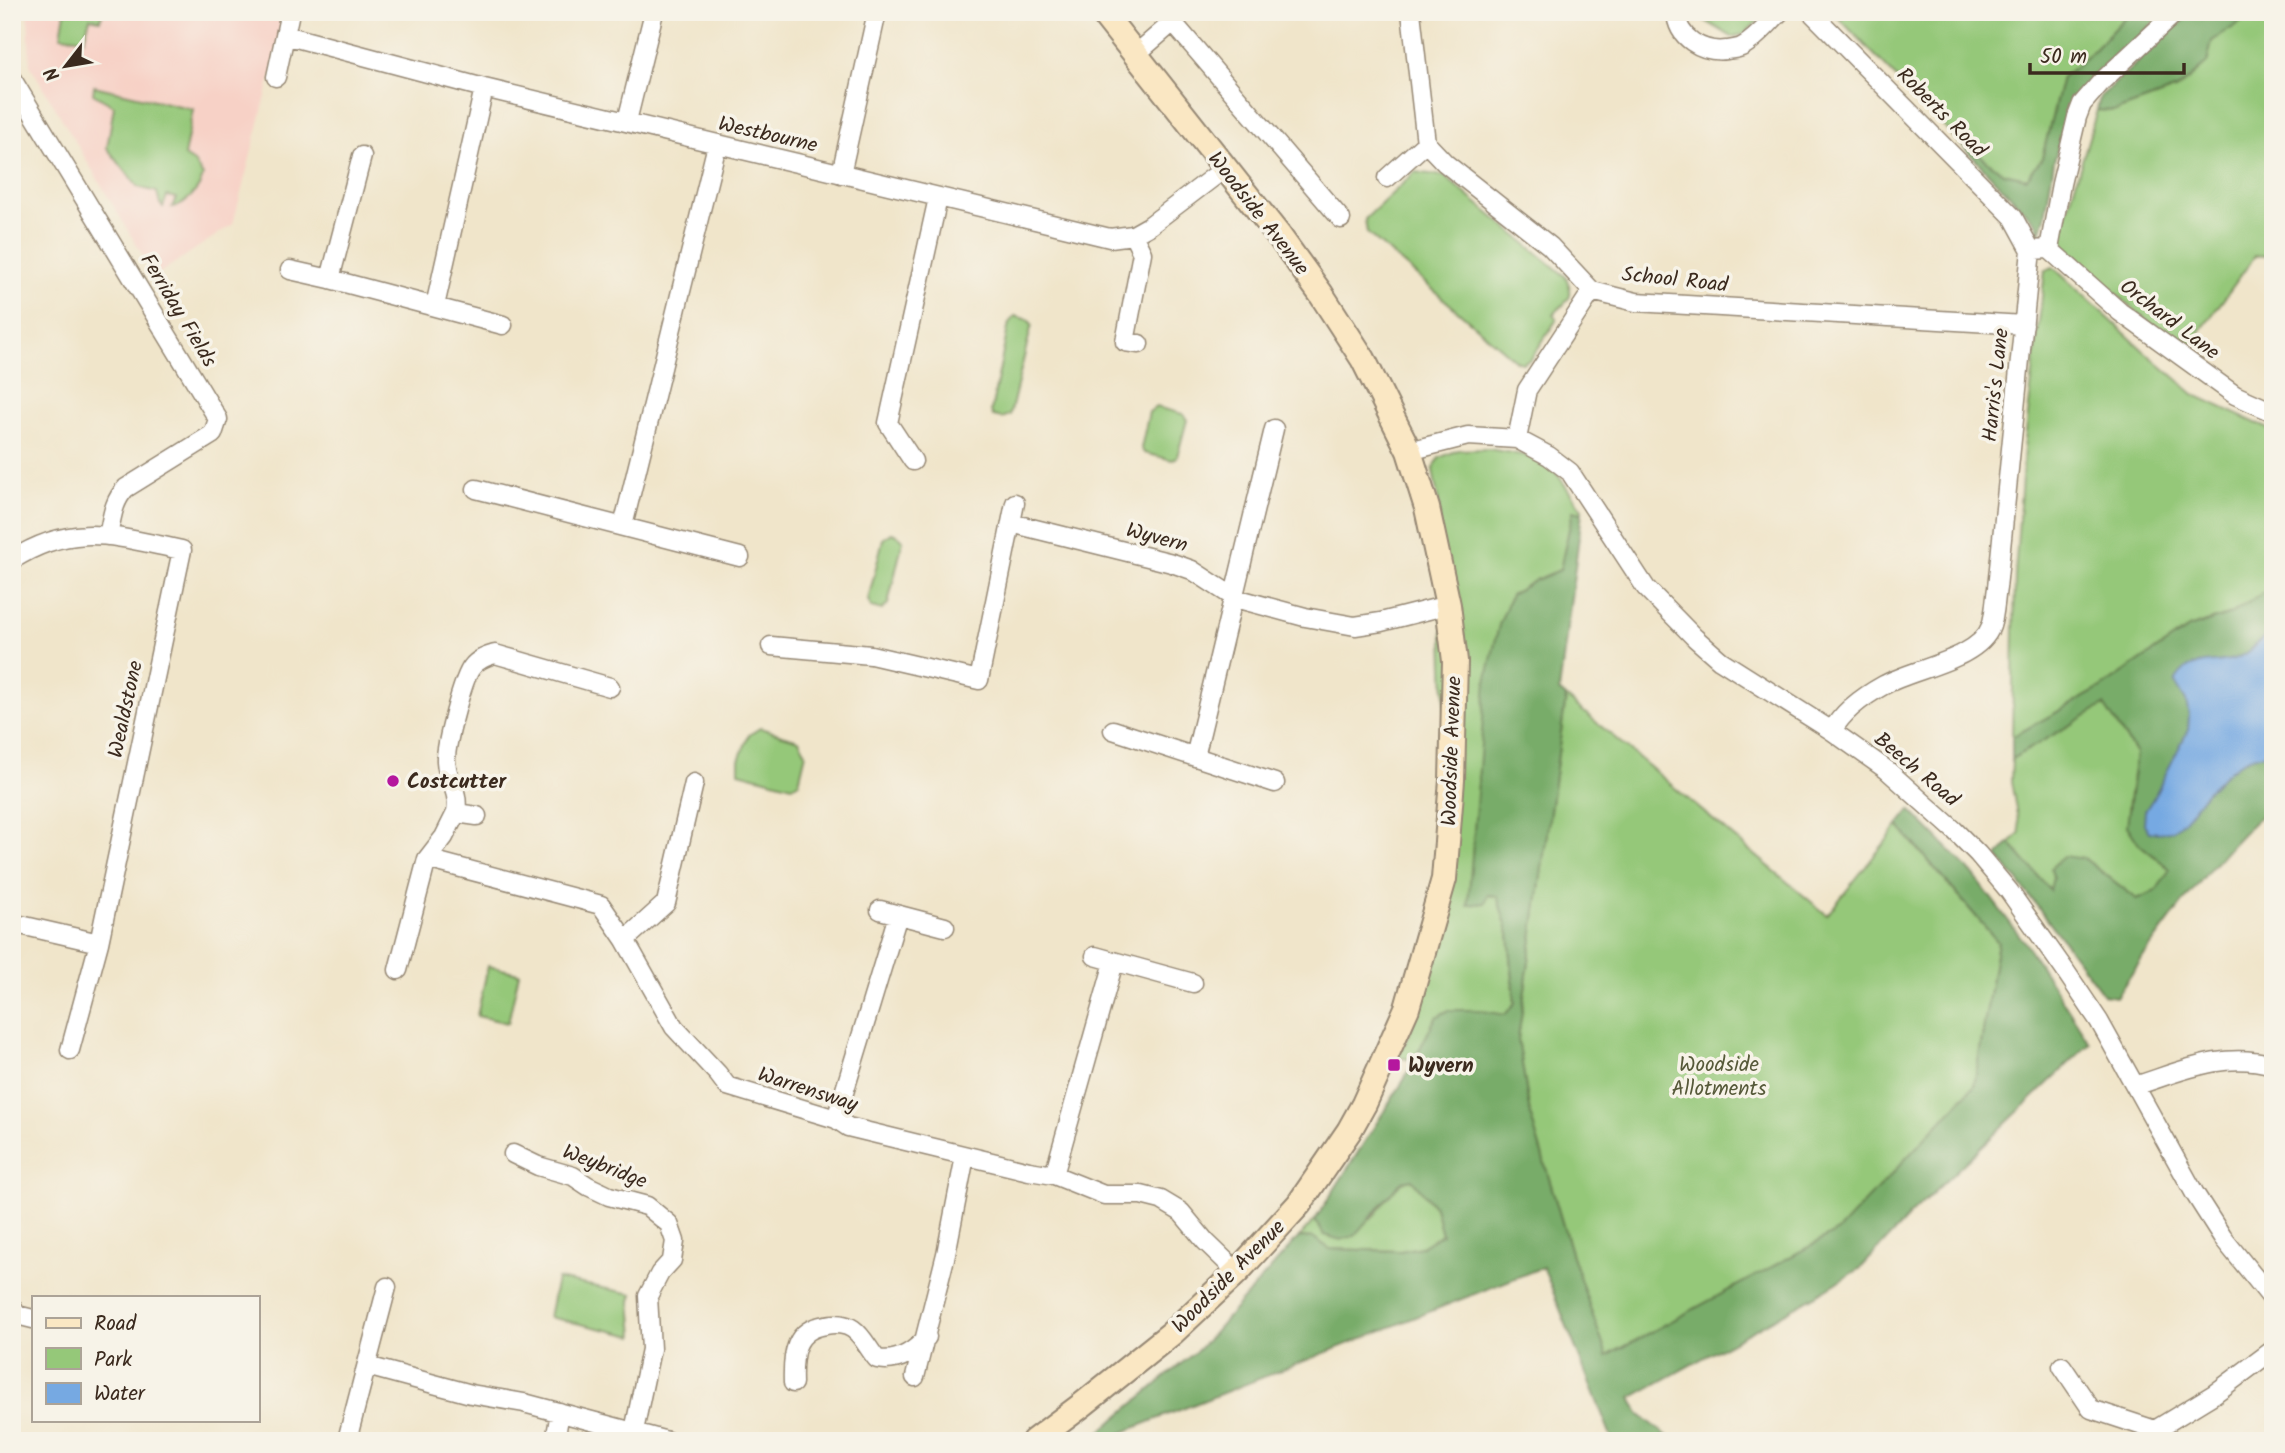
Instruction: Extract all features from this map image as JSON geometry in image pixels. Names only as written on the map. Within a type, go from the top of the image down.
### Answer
[{"type":"street","points":[[276,77],[290,12]]},
{"type":"street","points":[[627,121],[654,12]]},
{"type":"street","points":[[841,174],[877,12]]},
{"type":"street","name":"Woodside Avenue","points":[[1034,1441],[1172,1333],[1237,1272],[1299,1203],[1349,1131],[1407,1008],[1444,879],[1452,780],[1455,661],[1448,605],[1427,508],[1409,451],[1363,359],[1321,294],[1279,236],[1102,12]]},
{"type":"street","points":[[1387,178],[1426,143],[1410,12]]},
{"type":"street","points":[[1676,12],[1677,24],[1689,40],[1707,50],[1722,50],[1742,48],[1780,12]]},
{"type":"street","name":"Roberts Road","points":[[1811,12],[2013,217],[2040,250]]},
{"type":"street","name":"Harris's Lane","points":[[1832,731],[1843,716],[1867,696],[1886,684],[1978,646],[1991,627],[2024,325],[2040,250],[2061,184],[2077,117],[2082,104],[2102,81],[2176,12]]},
{"type":"street","points":[[1135,55],[1168,18],[1341,219]]},
{"type":"street","name":"Westbourne","points":[[285,35],[484,88],[938,198],[1111,238],[1133,235]]},
{"type":"street","name":"Ferriday Fields","points":[[12,79],[218,419],[213,434],[126,488],[118,496],[108,536]]},
{"type":"street","points":[[435,306],[484,88]]},
{"type":"street","name":"School Road","points":[[1426,143],[1445,163],[1550,246],[1592,291],[1636,302],[2024,325]]},
{"type":"street","points":[[623,526],[717,145]]},
{"type":"street","points":[[330,279],[362,156]]},
{"type":"street","points":[[1139,344],[1125,342],[1142,253],[1133,235],[1149,226],[1224,169]]},
{"type":"street","points":[[913,461],[888,423],[938,198]]},
{"type":"street","name":"Orchard Lane","points":[[2040,250],[2130,320],[2235,395],[2273,412]]},
{"type":"street","points":[[290,270],[503,325]]},
{"type":"street","points":[[1517,439],[1527,390],[1592,291]]},
{"type":"street","points":[[1195,757],[1274,429]]},
{"type":"street","name":"Beech Road","points":[[1409,451],[1468,436],[1517,439],[1549,456],[1570,472],[1646,588],[1695,638],[1737,671],[1832,731],[1887,770],[1924,801],[1978,854],[2031,920],[2099,1021],[2195,1195],[2223,1238],[2273,1300]]},
{"type":"street","points":[[476,489],[740,556]]},
{"type":"street","points":[[771,646],[871,655],[979,680],[1016,503]]},
{"type":"street","name":"Wyvern","points":[[1011,523],[1171,563],[1192,570],[1235,598],[1305,617],[1354,626],[1448,605]]},
{"type":"street","name":"Wealdstone","points":[[12,560],[42,545],[68,536],[86,534],[182,550],[99,943],[70,1050]]},
{"type":"street","points":[[398,970],[428,859],[444,837],[456,813],[456,790],[448,775],[446,759],[463,686],[470,668],[495,654],[610,687]]},
{"type":"street","points":[[1113,730],[1275,783]]},
{"type":"street","points":[[625,940],[666,903],[694,783]]},
{"type":"street","points":[[456,813],[477,816]]},
{"type":"street","name":"Warrensway","points":[[428,859],[601,905],[625,940],[674,1027],[727,1086],[836,1119],[848,1127],[1054,1175],[1104,1195],[1141,1195],[1160,1200],[1181,1212],[1205,1241],[1237,1272]]},
{"type":"street","points":[[880,910],[945,927]]},
{"type":"street","points":[[836,1119],[898,915]]},
{"type":"street","points":[[12,923],[99,943]]},
{"type":"street","points":[[1096,956],[1193,983]]},
{"type":"street","points":[[1054,1175],[1114,962]]},
{"type":"street","points":[[2135,1086],[2225,1059],[2244,1059],[2273,1065]]},
{"type":"street","name":"Weybridge","points":[[513,1154],[538,1166],[573,1176],[609,1196],[647,1206],[669,1224],[675,1241],[674,1250],[672,1260],[660,1273],[649,1296],[651,1349],[634,1431]]},
{"type":"street","points":[[915,1377],[946,1254],[965,1156]]},
{"type":"street","points":[[347,1440],[387,1287]]},
{"type":"street","points":[[793,1383],[792,1365],[797,1344],[803,1334],[816,1326],[834,1324],[851,1327],[877,1359],[887,1361],[916,1348],[927,1337]]},
{"type":"street","points":[[2062,1366],[2091,1409],[2153,1435],[2273,1350]]},
{"type":"street","points":[[367,1367],[471,1394],[524,1403],[667,1441]]},
{"type":"street","points":[[555,1441],[560,1412]]},
{"type":"shaded area","points":[[28,12],[286,12],[233,224],[155,276],[30,65]]},
{"type":"green space","points":[[65,12],[103,12],[100,20],[90,18],[84,39],[61,36]]},
{"type":"green space","points":[[1691,12],[1768,12],[1744,34],[1732,37]]},
{"type":"green space","points":[[1833,12],[2130,12],[2085,59],[2062,78],[2042,158],[2027,178],[2003,173],[1947,130]]},
{"type":"green space","points":[[2130,12],[2165,12],[2085,88],[2068,112],[2054,161],[2039,237],[2037,224],[1947,130],[2003,173],[2027,178],[2042,158],[2062,77],[2085,59]]},
{"type":"green space","points":[[2192,12],[2256,12],[2212,41],[2207,63],[2177,89],[2116,111],[2097,110],[2100,97]]},
{"type":"green space","points":[[2256,12],[2273,12],[2273,255],[2255,256],[2186,351],[2133,309],[2066,248],[2060,236],[2097,110],[2116,111],[2177,89],[2207,63],[2212,41]]},
{"type":"green space","points":[[94,86],[193,109],[184,156],[194,162],[203,176],[196,191],[187,200],[172,207],[176,198],[167,196],[163,207],[157,192],[138,187],[107,148],[114,106],[93,94]]},
{"type":"green space","points":[[1415,172],[1444,176],[1565,276],[1570,289],[1569,298],[1553,314],[1557,319],[1531,359],[1522,363],[1516,361],[1367,233],[1365,219]]},
{"type":"green space","points":[[2053,267],[2195,395],[2273,431],[2273,586],[2231,614],[2189,628],[2099,689],[2012,737],[2015,575],[2024,449],[2045,271]]},
{"type":"green space","points":[[1015,316],[1032,324],[1010,415],[1002,418],[993,416],[991,411],[1009,323]]},
{"type":"green space","points":[[1156,407],[1183,414],[1187,420],[1177,457],[1172,460],[1144,453],[1141,448],[1149,412]]},
{"type":"green space","points":[[1489,449],[1528,456],[1557,474],[1582,509],[1582,513],[1573,511],[1560,570],[1511,595],[1488,895],[1497,896],[1509,934],[1515,1003],[1505,1015],[1477,1010],[1436,1017],[1414,1061],[1398,1056],[1409,1035],[1451,896],[1439,505],[1433,470],[1439,458],[1458,450]]},
{"type":"green space","points":[[1573,511],[1582,513],[1559,691],[1566,697],[1518,1039],[1530,1114],[1572,1256],[1607,1356],[1838,1231],[1974,1086],[1998,942],[1898,825],[1910,810],[1972,873],[2026,944],[2090,1043],[1910,1215],[1861,1268],[1631,1398],[1639,1414],[1674,1441],[1613,1441],[1543,1267],[1101,1441],[1089,1441],[1201,1347],[1299,1237],[1314,1238],[1330,1249],[1400,1251],[1421,1247],[1442,1234],[1435,1207],[1412,1179],[1402,1181],[1354,1236],[1341,1240],[1324,1235],[1315,1220],[1404,1080],[1436,1017],[1449,1010],[1477,1010],[1505,1015],[1515,1003],[1509,934],[1497,896],[1488,895],[1485,903],[1468,905],[1486,682],[1499,625],[1511,595],[1560,570]]},
{"type":"green space","points":[[892,533],[903,540],[888,604],[882,610],[871,607],[868,600],[883,539]]},
{"type":"green space","points":[[2273,586],[2273,804],[2208,871],[2116,997],[2104,995],[1997,857],[2010,843],[2050,890],[2053,877],[2051,868],[2063,856],[2085,859],[2137,899],[2156,891],[2170,869],[2138,843],[2127,826],[2136,754],[2104,705],[2012,759],[2012,737],[2099,689],[2189,628],[2231,614]]},
{"type":"green space","name":"Woodside Allotments","points":[[1566,697],[1827,915],[1898,826],[1998,942],[1974,1086],[1838,1232],[1607,1357],[1572,1256],[1530,1114],[1518,1039]]},
{"type":"green space","points":[[2104,705],[2136,754],[2128,807],[2138,843],[2171,869],[2156,891],[2137,899],[2085,859],[2053,877],[2051,891],[2010,844],[2020,832],[2011,781],[2012,759]]},
{"type":"green space","points":[[760,728],[799,740],[806,753],[799,782],[792,786],[739,772],[739,760],[749,735]]},
{"type":"green space","points":[[488,966],[519,973],[508,1023],[477,1016]]},
{"type":"green space","points":[[1412,1179],[1435,1207],[1442,1234],[1421,1247],[1400,1251],[1330,1249],[1314,1238],[1299,1237],[1315,1220],[1325,1235],[1363,1223],[1374,1216],[1397,1186]]},
{"type":"green space","points":[[557,1279],[633,1294],[631,1301],[634,1336],[549,1317]]},
{"type":"water","points":[[2273,628],[2273,752],[2248,758],[2237,765],[2212,787],[2176,828],[2160,833],[2149,832],[2144,824],[2145,811],[2188,730],[2186,701],[2175,683],[2180,674],[2194,665],[2239,657],[2253,648]]},
{"type":"place","name":"Costcutter","points":[[393,781]]},
{"type":"place","name":"Wyvern","points":[[1394,1065]]}]
